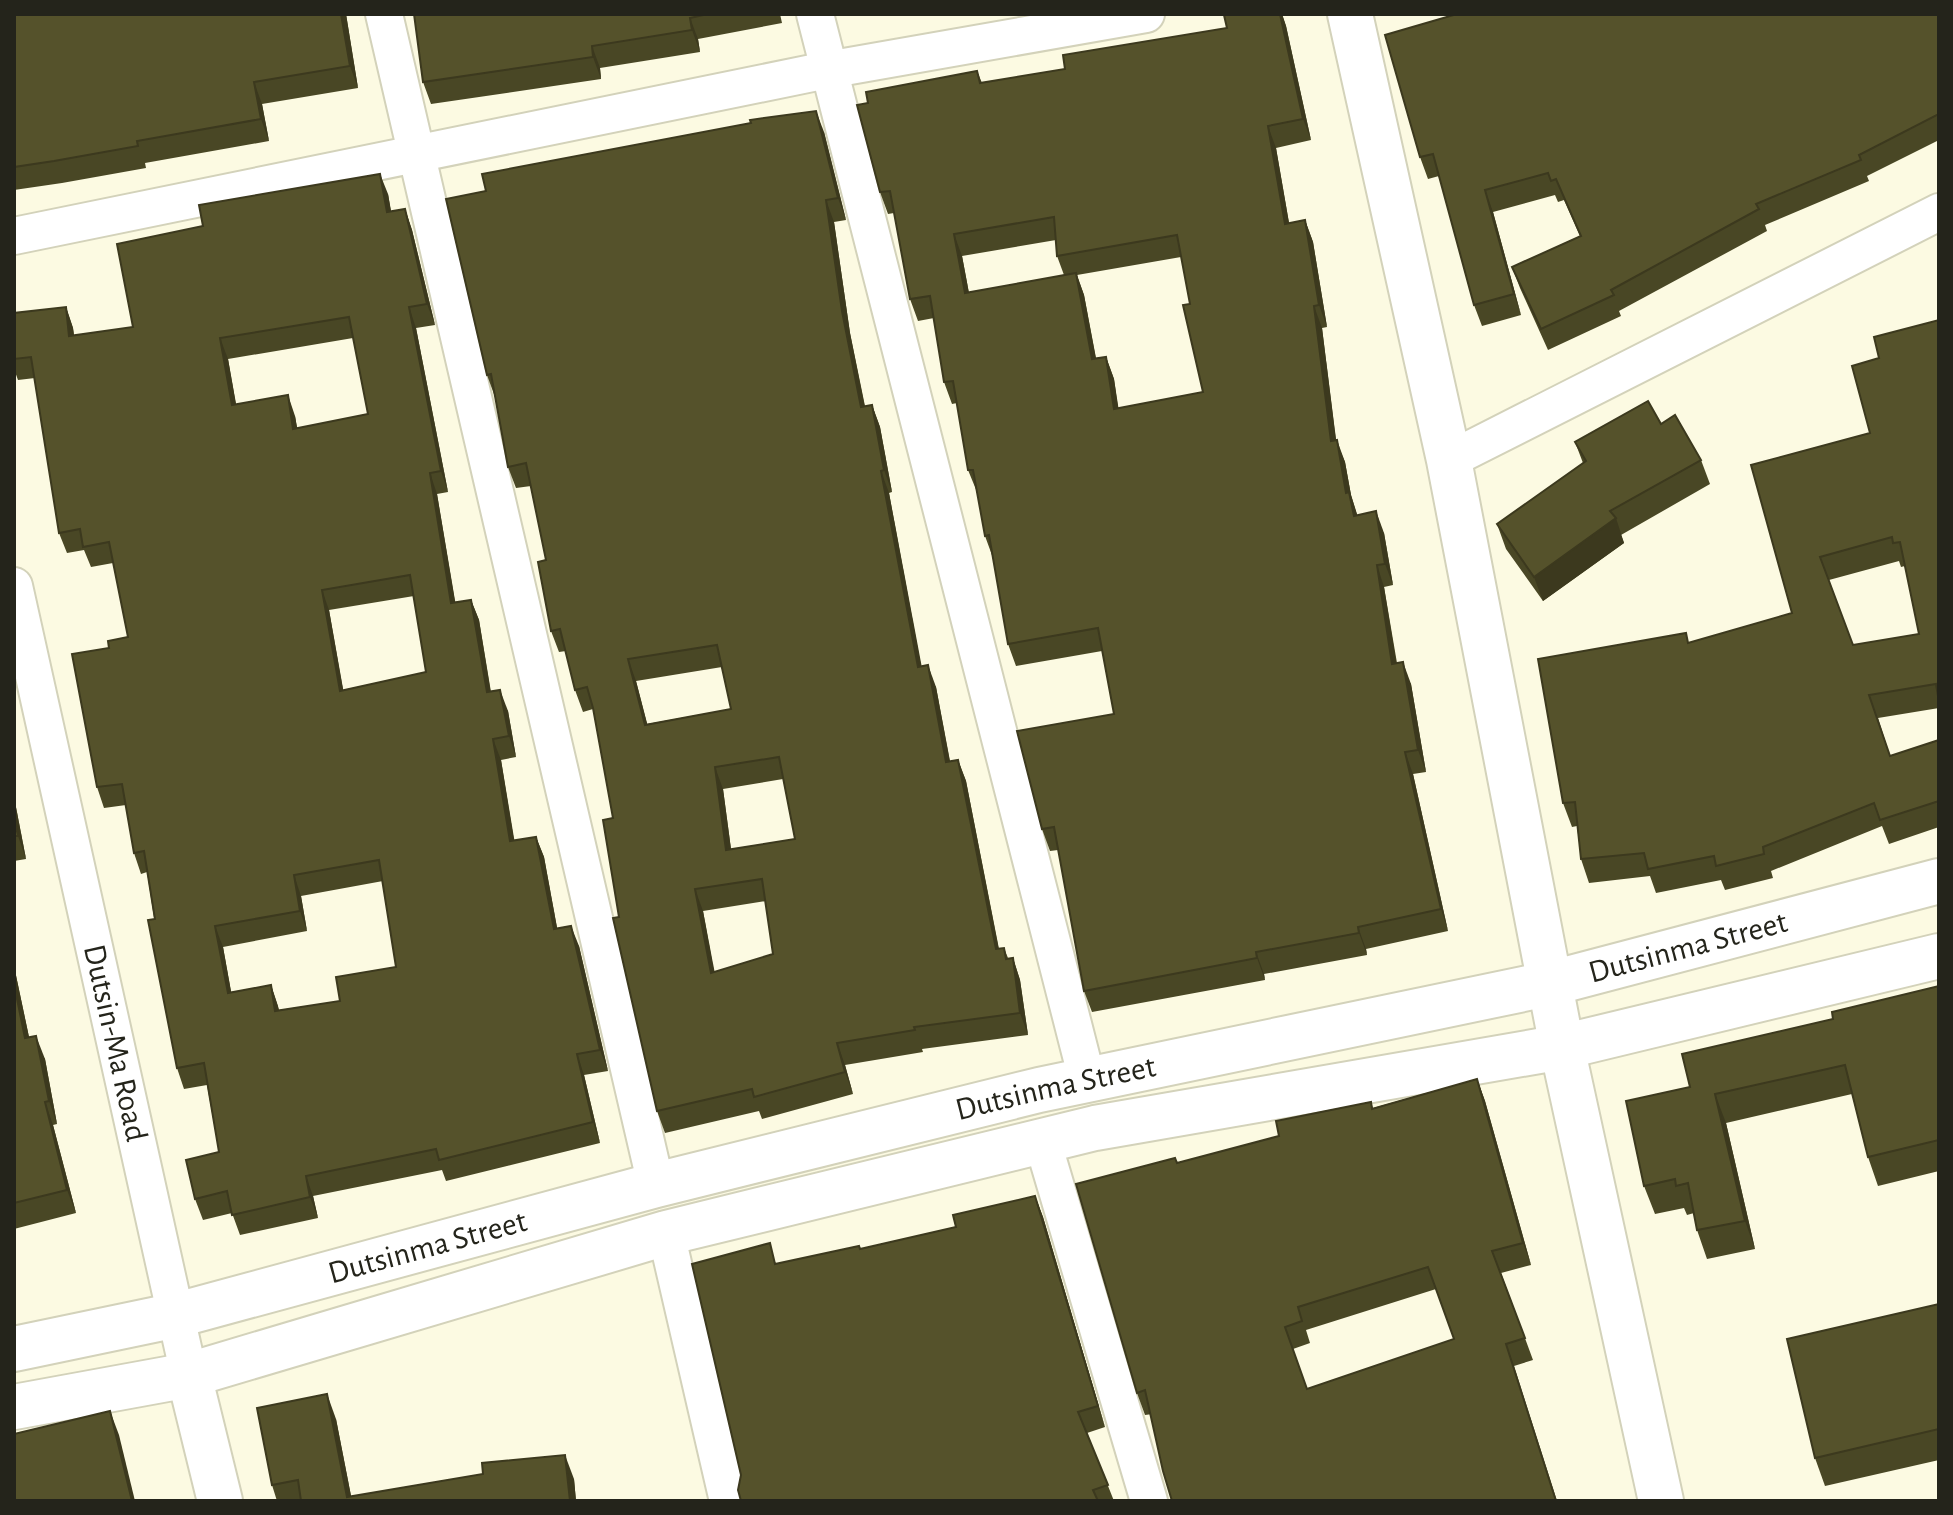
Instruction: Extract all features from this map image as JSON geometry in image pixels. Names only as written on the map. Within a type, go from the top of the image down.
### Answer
[{"type":"street","points":[[384,14],[656,1185]]},
{"type":"street","points":[[815,14],[1087,1079]]},
{"type":"street","points":[[14,236],[827,70],[1146,14]]},
{"type":"street","points":[[1350,14],[1449,460],[1562,1047],[1661,1501]]},
{"type":"street","points":[[1449,460],[1939,212]]},
{"type":"street","name":"Dutsin-Ma Road","points":[[14,586],[189,1375],[220,1501]]},
{"type":"street","name":"Dutsinma Street","points":[[14,1349],[177,1315],[656,1185],[1087,1079],[1552,983],[1939,881]]},
{"type":"street","name":"Dutsinma Street","points":[[14,1407],[189,1375],[666,1233],[1095,1128],[1562,1047],[1939,956]]},
{"type":"street","points":[[1043,1143],[1149,1501]]},
{"type":"street","points":[[666,1233],[728,1501]]},
{"type":"building","points":[[14,14],[341,14],[350,66],[254,82],[261,119],[137,141],[138,146],[14,167]]},
{"type":"building","points":[[414,14],[708,14],[690,18],[692,30],[592,46],[593,57],[423,82]]},
{"type":"building","points":[[1280,14],[1303,119],[1268,126],[1285,224],[1305,220],[1319,305],[1314,306],[1331,441],[1337,440],[1346,493],[1349,492],[1354,516],[1376,511],[1385,564],[1377,565],[1392,664],[1403,662],[1418,750],[1405,752],[1441,909],[1358,927],[1359,933],[1256,952],[1257,958],[1084,991],[1054,827],[1042,829],[1017,731],[1114,714],[1098,628],[1008,644],[989,535],[985,536],[973,470],[968,470],[953,381],[944,382],[930,296],[910,299],[890,191],[880,192],[857,105],[868,103],[866,92],[977,71],[980,83],[1065,69],[1063,55],[1227,28],[1224,15]],"holes":[[[1054,217],[1057,256],[1177,235],[1190,304],[1183,305],[1203,392],[1114,409],[1106,357],[1092,359],[1076,273],[965,293],[954,234]]]},
{"type":"building","points":[[1457,14],[1939,14],[1939,114],[1859,155],[1861,160],[1756,204],[1759,209],[1611,290],[1614,295],[1541,329],[1512,267],[1581,236],[1556,179],[1551,181],[1548,173],[1485,190],[1514,294],[1474,305],[1433,154],[1420,157],[1385,35]]},
{"type":"building","points":[[816,111],[838,198],[826,200],[842,311],[861,407],[872,405],[884,470],[881,471],[918,667],[928,665],[946,762],[958,760],[996,949],[1004,948],[1006,959],[1013,958],[1020,1013],[914,1027],[915,1030],[837,1043],[845,1072],[754,1097],[752,1089],[657,1111],[613,918],[619,917],[603,820],[613,818],[593,708],[587,687],[575,690],[560,629],[551,631],[538,562],[546,560],[526,463],[508,467],[491,374],[487,375],[446,199],[486,191],[482,174],[751,123],[750,120]],"holes":[[[717,645],[731,709],[645,725],[628,659]],[[779,757],[795,839],[726,850],[715,767]],[[762,879],[773,954],[711,973],[695,889]]]},
{"type":"building","points":[[380,174],[387,212],[405,209],[427,304],[409,307],[441,471],[430,473],[451,603],[471,600],[487,692],[500,690],[509,736],[493,739],[510,841],[536,837],[554,929],[571,926],[600,1050],[577,1054],[593,1122],[439,1160],[436,1149],[306,1176],[310,1197],[232,1215],[227,1191],[195,1199],[186,1160],[219,1152],[204,1063],[177,1068],[148,920],[155,919],[144,851],[134,853],[122,784],[97,787],[72,654],[109,648],[108,641],[128,637],[109,542],[83,547],[80,529],[59,533],[31,357],[14,359],[14,313],[66,307],[69,336],[133,327],[117,244],[203,226],[199,205]],"holes":[[[349,317],[368,414],[293,429],[288,395],[232,405],[220,338]],[[410,575],[426,672],[340,691],[322,590]],[[379,860],[396,967],[336,977],[340,1001],[275,1011],[271,985],[228,993],[215,926],[300,911],[294,875]]]},
{"type":"building","points":[[1939,320],[1939,702],[1936,684],[1869,695],[1890,756],[1939,740],[1939,801],[1880,820],[1874,803],[1763,847],[1764,854],[1716,866],[1714,856],[1648,869],[1644,853],[1581,859],[1575,802],[1563,803],[1538,659],[1686,633],[1688,643],[1792,613],[1751,465],[1870,433],[1852,366],[1879,358],[1874,337]],"holes":[[[1892,537],[1893,543],[1900,542],[1919,634],[1853,645],[1820,557]]]},
{"type":"building","points":[[1648,401],[1661,424],[1675,415],[1701,460],[1610,511],[1616,518],[1534,577],[1497,524],[1586,461],[1575,442]]},
{"type":"building","points":[[14,984],[25,1038],[36,1036],[49,1101],[45,1102],[67,1190],[14,1203]]},
{"type":"building","points":[[1939,986],[1939,1140],[1868,1157],[1845,1065],[1715,1094],[1745,1221],[1697,1230],[1688,1183],[1676,1186],[1675,1179],[1644,1186],[1626,1101],[1690,1087],[1682,1054],[1833,1019],[1832,1012]]},
{"type":"building","points":[[1477,1079],[1523,1243],[1492,1251],[1525,1338],[1506,1344],[1556,1501],[1172,1501],[1145,1390],[1137,1393],[1076,1184],[1175,1158],[1177,1163],[1279,1136],[1276,1121],[1371,1102],[1372,1109]],"holes":[[[1428,1267],[1454,1339],[1307,1389],[1285,1327],[1302,1321],[1298,1307]]]},
{"type":"building","points":[[1035,1196],[1098,1406],[1078,1412],[1108,1485],[1093,1490],[1098,1501],[741,1501],[738,1490],[741,1475],[692,1264],[770,1243],[775,1264],[859,1246],[860,1249],[956,1227],[953,1215]]},
{"type":"building","points":[[1939,1304],[1939,1429],[1815,1458],[1787,1339]]},
{"type":"building","points":[[327,1394],[347,1497],[483,1474],[482,1463],[565,1455],[570,1501],[301,1501],[298,1480],[272,1485],[257,1408]]},
{"type":"building","points":[[110,1411],[132,1501],[14,1501],[14,1434]]}]
